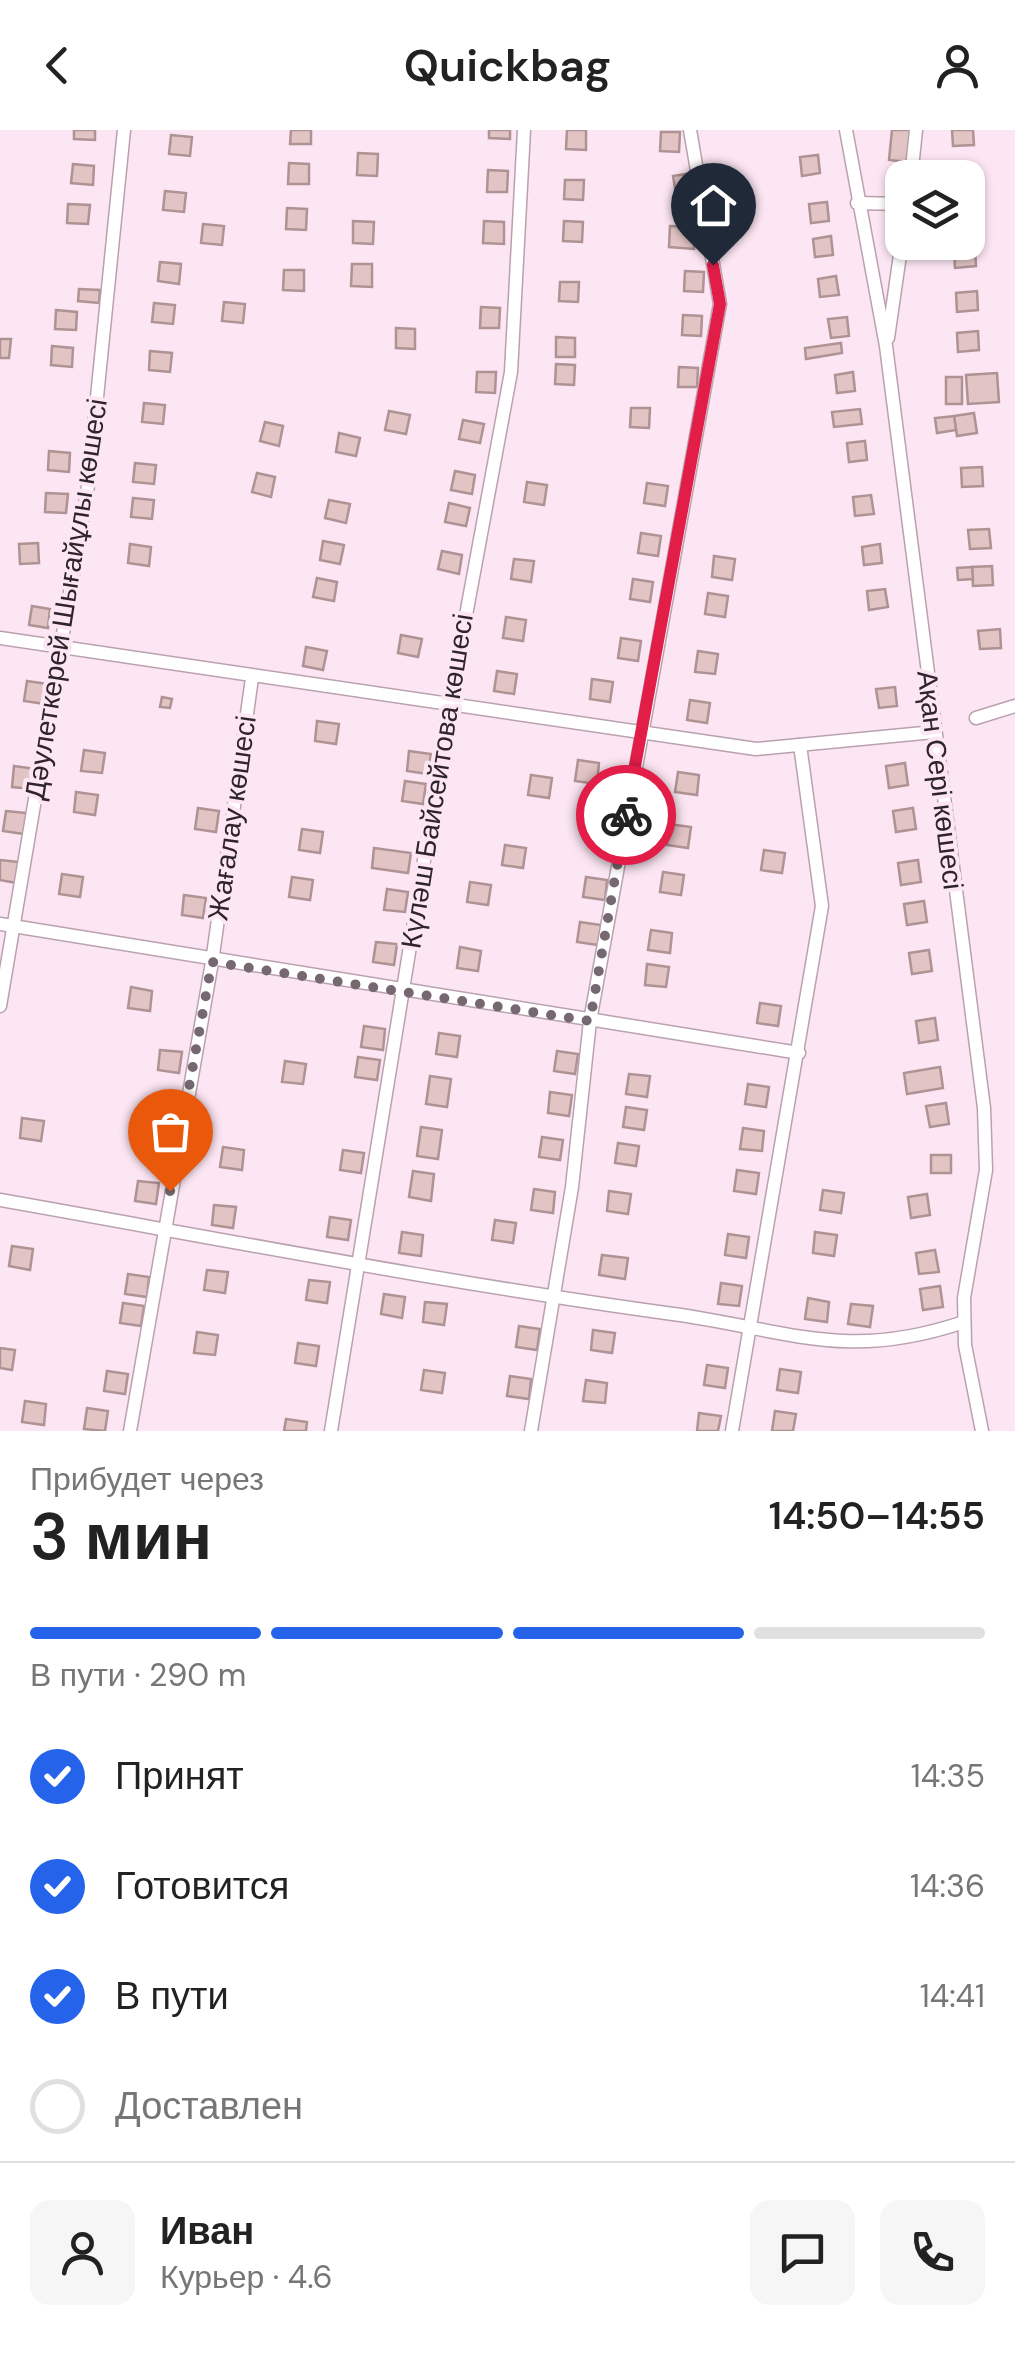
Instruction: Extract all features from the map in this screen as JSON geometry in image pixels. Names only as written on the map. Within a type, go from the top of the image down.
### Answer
[{"type":"street","name":"Дәулеткерей Шығайұлы көшесі","points":[[0,1006],[6,926],[64,648],[88,486],[124,130]]},
{"type":"street","name":"Күләш Байсейтова көшесі","points":[[331,1431],[449,707],[511,372],[524,130]]},
{"type":"street","points":[[531,1431],[572,1187],[590,1021],[720,304],[690,130]]},
{"type":"street","name":"Ақан Сері көшесі","points":[[846,130],[886,346],[984,1108],[986,1170],[964,1322],[982,1431]]},
{"type":"street","points":[[913,160],[916,130]]},
{"type":"street","points":[[857,203],[885,204]]},
{"type":"street","points":[[886,346],[899,260]]},
{"type":"street","points":[[0,638],[640,736],[756,749],[934,732]]},
{"type":"street","name":"Жағалау көшесі","points":[[130,1431],[212,962],[252,678]]},
{"type":"street","points":[[976,718],[1015,706]]},
{"type":"street","points":[[732,1431],[822,906],[800,745]]},
{"type":"street","points":[[6,926],[799,1053]]},
{"type":"street","points":[[0,1200],[359,1268],[751,1327],[813,1341],[885,1343],[964,1322]]},
{"type":"building","points":[[74,130],[95,130],[95,140],[74,139]]},
{"type":"building","points":[[291,130],[311,130],[311,144],[290,144]]},
{"type":"building","points":[[489,130],[510,130],[510,139],[489,138]]},
{"type":"building","points":[[567,130],[586,130],[586,150],[566,149]]},
{"type":"building","points":[[892,130],[911,130],[908,160],[889,160]]},
{"type":"building","points":[[952,130],[973,130],[974,145],[953,146]]},
{"type":"building","points":[[661,132],[680,132],[679,152],[660,151]]},
{"type":"building","points":[[171,135],[192,137],[190,156],[169,154]]},
{"type":"building","points":[[358,153],[378,154],[377,176],[357,175]]},
{"type":"building","points":[[818,155],[820,173],[802,176],[800,157]]},
{"type":"building","points":[[289,163],[309,164],[309,184],[288,184]]},
{"type":"building","points":[[73,164],[94,166],[93,185],[71,183]]},
{"type":"building","points":[[488,170],[508,171],[507,192],[487,192]]},
{"type":"building","points":[[692,173],[696,197],[677,200],[673,176]]},
{"type":"building","points":[[565,180],[584,180],[583,200],[564,199]]},
{"type":"building","points":[[165,191],[186,193],[184,212],[163,210]]},
{"type":"building","points":[[827,202],[829,221],[811,223],[809,204]]},
{"type":"building","points":[[68,204],[90,205],[88,224],[67,223]]},
{"type":"building","points":[[287,208],[307,209],[306,230],[286,229]]},
{"type":"building","points":[[353,221],[374,222],[373,244],[353,243]]},
{"type":"building","points":[[484,221],[504,222],[504,244],[483,243]]},
{"type":"building","points":[[564,221],[583,222],[582,242],[563,241]]},
{"type":"building","points":[[203,224],[224,226],[222,245],[201,243]]},
{"type":"building","points":[[670,226],[694,227],[694,249],[669,247]]},
{"type":"building","points":[[831,236],[833,255],[815,257],[813,239]]},
{"type":"building","points":[[955,260],[976,260],[976,266],[955,268]]},
{"type":"building","points":[[160,262],[181,264],[179,284],[158,281]]},
{"type":"building","points":[[352,264],[372,264],[372,287],[351,286]]},
{"type":"building","points":[[284,270],[304,270],[304,291],[283,290]]},
{"type":"building","points":[[685,271],[704,272],[703,292],[684,291]]},
{"type":"building","points":[[836,276],[839,295],[820,297],[818,279]]},
{"type":"building","points":[[560,282],[579,282],[578,302],[559,301]]},
{"type":"building","points":[[79,289],[100,290],[99,303],[78,301]]},
{"type":"building","points":[[977,291],[978,310],[957,312],[956,293]]},
{"type":"building","points":[[224,302],[245,304],[243,323],[222,321]]},
{"type":"building","points":[[154,303],[175,305],[173,324],[152,322]]},
{"type":"building","points":[[481,307],[500,308],[499,328],[480,328]]},
{"type":"building","points":[[56,310],[77,312],[76,330],[55,329]]},
{"type":"building","points":[[683,315],[702,316],[701,336],[682,335]]},
{"type":"building","points":[[847,317],[849,336],[831,338],[828,319]]},
{"type":"building","points":[[396,328],[415,329],[415,349],[396,348]]},
{"type":"building","points":[[978,331],[979,350],[958,352],[957,333]]},
{"type":"building","points":[[556,337],[575,338],[575,357],[556,357]]},
{"type":"building","points":[[0,339],[11,339],[9,358],[0,358]]},
{"type":"building","points":[[841,343],[842,353],[806,359],[805,348]]},
{"type":"building","points":[[52,346],[73,348],[72,367],[51,365]]},
{"type":"building","points":[[150,351],[172,353],[170,372],[149,370]]},
{"type":"building","points":[[556,364],[575,365],[574,385],[555,384]]},
{"type":"building","points":[[679,367],[698,368],[697,387],[678,387]]},
{"type":"building","points":[[477,372],[496,372],[495,393],[476,392]]},
{"type":"building","points":[[853,372],[855,391],[837,393],[835,375]]},
{"type":"building","points":[[997,373],[999,402],[968,404],[966,375]]},
{"type":"building","points":[[946,377],[962,377],[962,404],[946,404]]},
{"type":"building","points":[[144,403],[165,405],[163,424],[142,422]]},
{"type":"building","points":[[631,408],[650,408],[649,428],[630,427]]},
{"type":"building","points":[[860,409],[862,424],[834,427],[832,412]]},
{"type":"building","points":[[389,411],[410,415],[406,434],[385,430]]},
{"type":"building","points":[[974,413],[977,433],[957,436],[954,416]]},
{"type":"building","points":[[954,416],[956,430],[937,433],[935,418]]},
{"type":"building","points":[[463,420],[484,424],[480,443],[459,439]]},
{"type":"building","points":[[265,422],[283,426],[279,446],[260,441]]},
{"type":"building","points":[[339,433],[360,438],[356,456],[336,452]]},
{"type":"building","points":[[865,441],[867,460],[849,462],[847,443]]},
{"type":"building","points":[[49,451],[70,453],[69,472],[48,470]]},
{"type":"building","points":[[135,463],[156,465],[154,484],[133,482]]},
{"type":"building","points":[[982,467],[983,486],[962,487],[961,468]]},
{"type":"building","points":[[455,471],[475,475],[472,494],[451,490]]},
{"type":"building","points":[[257,473],[275,477],[271,497],[252,492]]},
{"type":"building","points":[[527,482],[547,485],[544,505],[524,502]]},
{"type":"building","points":[[647,483],[668,486],[665,506],[644,503]]},
{"type":"building","points":[[46,493],[68,494],[66,513],[45,512]]},
{"type":"building","points":[[871,495],[874,514],[855,516],[853,497]]},
{"type":"building","points":[[133,498],[154,500],[152,519],[131,517]]},
{"type":"building","points":[[329,500],[350,504],[346,523],[325,518]]},
{"type":"building","points":[[449,503],[470,508],[466,526],[445,522]]},
{"type":"building","points":[[989,529],[991,548],[970,549],[968,530]]},
{"type":"building","points":[[641,533],[661,536],[658,556],[638,553]]},
{"type":"building","points":[[323,541],[344,545],[340,564],[320,560]]},
{"type":"building","points":[[38,543],[39,563],[20,564],[19,544]]},
{"type":"building","points":[[130,544],[151,547],[149,566],[128,563]]},
{"type":"building","points":[[880,544],[882,563],[864,565],[862,547]]},
{"type":"building","points":[[442,551],[462,555],[459,574],[438,569]]},
{"type":"building","points":[[714,556],[735,559],[732,580],[712,577]]},
{"type":"building","points":[[514,559],[534,561],[531,582],[511,579]]},
{"type":"building","points":[[992,566],[993,585],[973,586],[972,567]]},
{"type":"building","points":[[972,567],[973,579],[958,580],[957,568]]},
{"type":"building","points":[[317,578],[337,582],[334,601],[313,597]]},
{"type":"building","points":[[633,579],[653,582],[650,602],[630,599]]},
{"type":"building","points":[[885,589],[888,607],[869,610],[867,591]]},
{"type":"building","points":[[708,593],[728,596],[725,617],[705,614]]},
{"type":"building","points":[[32,606],[50,609],[48,628],[29,625]]},
{"type":"building","points":[[506,617],[526,620],[523,641],[503,638]]},
{"type":"building","points":[[1000,629],[1001,648],[980,649],[978,631]]},
{"type":"building","points":[[401,635],[422,639],[418,657],[398,653]]},
{"type":"building","points":[[621,638],[641,641],[638,661],[618,658]]},
{"type":"building","points":[[306,647],[327,651],[323,670],[303,666]]},
{"type":"building","points":[[698,651],[718,654],[715,674],[695,672]]},
{"type":"building","points":[[497,671],[517,674],[514,694],[494,691]]},
{"type":"building","points":[[592,679],[613,682],[610,702],[590,699]]},
{"type":"building","points":[[27,681],[48,684],[45,704],[24,701]]},
{"type":"building","points":[[895,687],[897,706],[879,708],[876,689]]},
{"type":"building","points":[[162,697],[172,699],[170,708],[160,707]]},
{"type":"building","points":[[690,700],[710,703],[707,723],[687,720]]},
{"type":"building","points":[[317,721],[339,724],[336,744],[315,741]]},
{"type":"building","points":[[84,750],[105,753],[102,773],[81,771]]},
{"type":"building","points":[[409,751],[431,754],[428,774],[407,771]]},
{"type":"building","points":[[578,760],[599,763],[597,784],[575,781]]},
{"type":"building","points":[[905,763],[908,785],[889,788],[886,766]]},
{"type":"building","points":[[14,766],[36,769],[33,789],[12,787]]},
{"type":"building","points":[[678,772],[699,775],[697,795],[675,792]]},
{"type":"building","points":[[531,775],[552,778],[549,798],[528,795]]},
{"type":"building","points":[[405,781],[426,784],[423,804],[402,801]]},
{"type":"building","points":[[76,792],[98,795],[95,815],[74,812]]},
{"type":"building","points":[[198,808],[219,811],[216,832],[195,829]]},
{"type":"building","points":[[913,808],[916,829],[896,832],[893,811]]},
{"type":"building","points":[[6,811],[27,813],[24,834],[3,831]]},
{"type":"building","points":[[596,820],[617,823],[614,843],[593,840]]},
{"type":"building","points":[[669,824],[691,827],[688,848],[667,845]]},
{"type":"building","points":[[302,829],[323,832],[320,853],[299,850]]},
{"type":"building","points":[[505,845],[526,848],[523,868],[502,865]]},
{"type":"building","points":[[374,848],[411,853],[408,873],[372,868]]},
{"type":"building","points":[[764,850],[785,853],[782,873],[761,870]]},
{"type":"building","points":[[0,860],[19,862],[16,883],[0,880]]},
{"type":"building","points":[[918,860],[921,882],[901,885],[898,863]]},
{"type":"building","points":[[663,872],[684,875],[681,895],[660,892]]},
{"type":"building","points":[[62,874],[83,877],[80,897],[59,894]]},
{"type":"building","points":[[292,877],[313,880],[310,900],[289,897]]},
{"type":"building","points":[[586,877],[607,880],[605,900],[583,897]]},
{"type":"building","points":[[470,882],[491,885],[488,905],[467,902]]},
{"type":"building","points":[[387,889],[408,892],[405,912],[384,910]]},
{"type":"building","points":[[184,895],[206,898],[203,918],[182,915]]},
{"type":"building","points":[[924,901],[927,922],[907,925],[904,904]]},
{"type":"building","points":[[580,922],[601,925],[598,945],[577,942]]},
{"type":"building","points":[[651,930],[672,933],[670,953],[648,950]]},
{"type":"building","points":[[376,942],[397,944],[394,965],[373,962]]},
{"type":"building","points":[[460,947],[481,951],[478,971],[457,968]]},
{"type":"building","points":[[929,950],[932,971],[912,974],[909,953]]},
{"type":"building","points":[[647,964],[669,967],[666,987],[645,985]]},
{"type":"building","points":[[131,987],[152,991],[150,1011],[128,1008]]},
{"type":"building","points":[[760,1003],[781,1006],[778,1026],[757,1023]]},
{"type":"building","points":[[935,1018],[938,1040],[919,1043],[916,1021]]},
{"type":"building","points":[[364,1026],[385,1029],[383,1050],[361,1047]]},
{"type":"building","points":[[439,1033],[460,1036],[457,1057],[436,1054]]},
{"type":"building","points":[[160,1050],[182,1052],[179,1073],[158,1070]]},
{"type":"building","points":[[557,1051],[578,1054],[575,1074],[554,1071]]},
{"type":"building","points":[[358,1057],[380,1060],[377,1080],[355,1077]]},
{"type":"building","points":[[285,1061],[306,1064],[303,1084],[282,1082]]},
{"type":"building","points":[[940,1067],[943,1088],[907,1094],[904,1073]]},
{"type":"building","points":[[629,1074],[650,1076],[647,1097],[626,1094]]},
{"type":"building","points":[[430,1076],[451,1079],[447,1107],[426,1104]]},
{"type":"building","points":[[748,1084],[769,1087],[766,1107],[745,1104]]},
{"type":"building","points":[[550,1092],[572,1095],[569,1116],[548,1113]]},
{"type":"building","points":[[946,1103],[949,1124],[930,1127],[926,1106]]},
{"type":"building","points":[[626,1107],[647,1110],[644,1130],[623,1127]]},
{"type":"building","points":[[22,1118],[44,1121],[41,1141],[20,1138]]},
{"type":"building","points":[[146,1122],[168,1125],[165,1146],[144,1143]]},
{"type":"building","points":[[421,1127],[442,1130],[438,1159],[417,1156]]},
{"type":"building","points":[[743,1128],[764,1131],[762,1151],[740,1149]]},
{"type":"building","points":[[542,1137],[563,1140],[560,1160],[539,1157]]},
{"type":"building","points":[[618,1143],[639,1146],[636,1166],[615,1163]]},
{"type":"building","points":[[223,1147],[244,1150],[242,1170],[220,1167]]},
{"type":"building","points":[[343,1150],[364,1153],[361,1173],[340,1170]]},
{"type":"building","points":[[931,1155],[951,1155],[951,1173],[931,1173]]},
{"type":"building","points":[[737,1170],[759,1173],[756,1194],[734,1191]]},
{"type":"building","points":[[413,1171],[434,1174],[431,1201],[409,1197]]},
{"type":"building","points":[[138,1181],[159,1183],[156,1204],[135,1201]]},
{"type":"building","points":[[534,1189],[555,1192],[553,1213],[531,1210]]},
{"type":"building","points":[[823,1190],[844,1193],[841,1213],[820,1210]]},
{"type":"building","points":[[609,1191],[631,1194],[628,1214],[607,1211]]},
{"type":"building","points":[[927,1194],[930,1215],[911,1218],[908,1197]]},
{"type":"building","points":[[214,1205],[236,1207],[233,1228],[212,1225]]},
{"type":"building","points":[[330,1217],[351,1220],[348,1240],[327,1237]]},
{"type":"building","points":[[495,1220],[516,1223],[513,1243],[492,1240]]},
{"type":"building","points":[[402,1232],[423,1235],[421,1256],[399,1253]]},
{"type":"building","points":[[815,1232],[837,1235],[834,1256],[813,1253]]},
{"type":"building","points":[[728,1234],[749,1237],[746,1258],[725,1255]]},
{"type":"building","points":[[12,1246],[33,1249],[30,1270],[9,1266]]},
{"type":"building","points":[[935,1250],[939,1272],[919,1274],[916,1253]]},
{"type":"building","points":[[602,1255],[628,1258],[625,1279],[599,1275]]},
{"type":"building","points":[[207,1270],[228,1272],[225,1293],[204,1290]]},
{"type":"building","points":[[128,1274],[149,1277],[147,1297],[125,1294]]},
{"type":"building","points":[[309,1280],[330,1282],[327,1303],[306,1300]]},
{"type":"building","points":[[721,1283],[742,1286],[739,1306],[718,1304]]},
{"type":"building","points":[[940,1286],[943,1307],[923,1310],[920,1289]]},
{"type":"building","points":[[384,1294],[405,1297],[402,1318],[381,1314]]},
{"type":"building","points":[[808,1298],[829,1302],[827,1322],[805,1319]]},
{"type":"building","points":[[425,1302],[447,1304],[444,1325],[423,1322]]},
{"type":"building","points":[[123,1303],[144,1306],[141,1326],[120,1323]]},
{"type":"building","points":[[851,1304],[873,1306],[870,1327],[848,1324]]},
{"type":"building","points":[[519,1326],[540,1329],[537,1350],[516,1347]]},
{"type":"building","points":[[593,1330],[615,1333],[612,1353],[591,1350]]},
{"type":"building","points":[[197,1332],[218,1335],[215,1355],[194,1353]]},
{"type":"building","points":[[298,1343],[319,1346],[316,1366],[295,1363]]},
{"type":"building","points":[[0,1348],[15,1350],[12,1370],[0,1368]]},
{"type":"building","points":[[707,1365],[728,1368],[725,1388],[704,1385]]},
{"type":"building","points":[[780,1369],[801,1372],[798,1393],[777,1390]]},
{"type":"building","points":[[424,1370],[445,1373],[442,1393],[421,1390]]},
{"type":"building","points":[[107,1371],[128,1374],[125,1394],[104,1391]]},
{"type":"building","points":[[510,1376],[531,1379],[529,1399],[507,1396]]},
{"type":"building","points":[[586,1380],[607,1383],[605,1403],[583,1401]]},
{"type":"building","points":[[25,1401],[46,1404],[44,1425],[22,1422]]},
{"type":"building","points":[[87,1408],[108,1411],[105,1431],[84,1429]]},
{"type":"building","points":[[775,1411],[796,1414],[793,1431],[772,1431]]},
{"type":"building","points":[[699,1413],[721,1416],[718,1431],[697,1431]]},
{"type":"building","points":[[286,1419],[307,1422],[306,1431],[284,1431]]},
{"type":"way so far","points":[[170,1191],[212,962],[590,1021],[626,815]]},
{"type":"route","points":[[626,815],[720,304],[713,265]]}]
